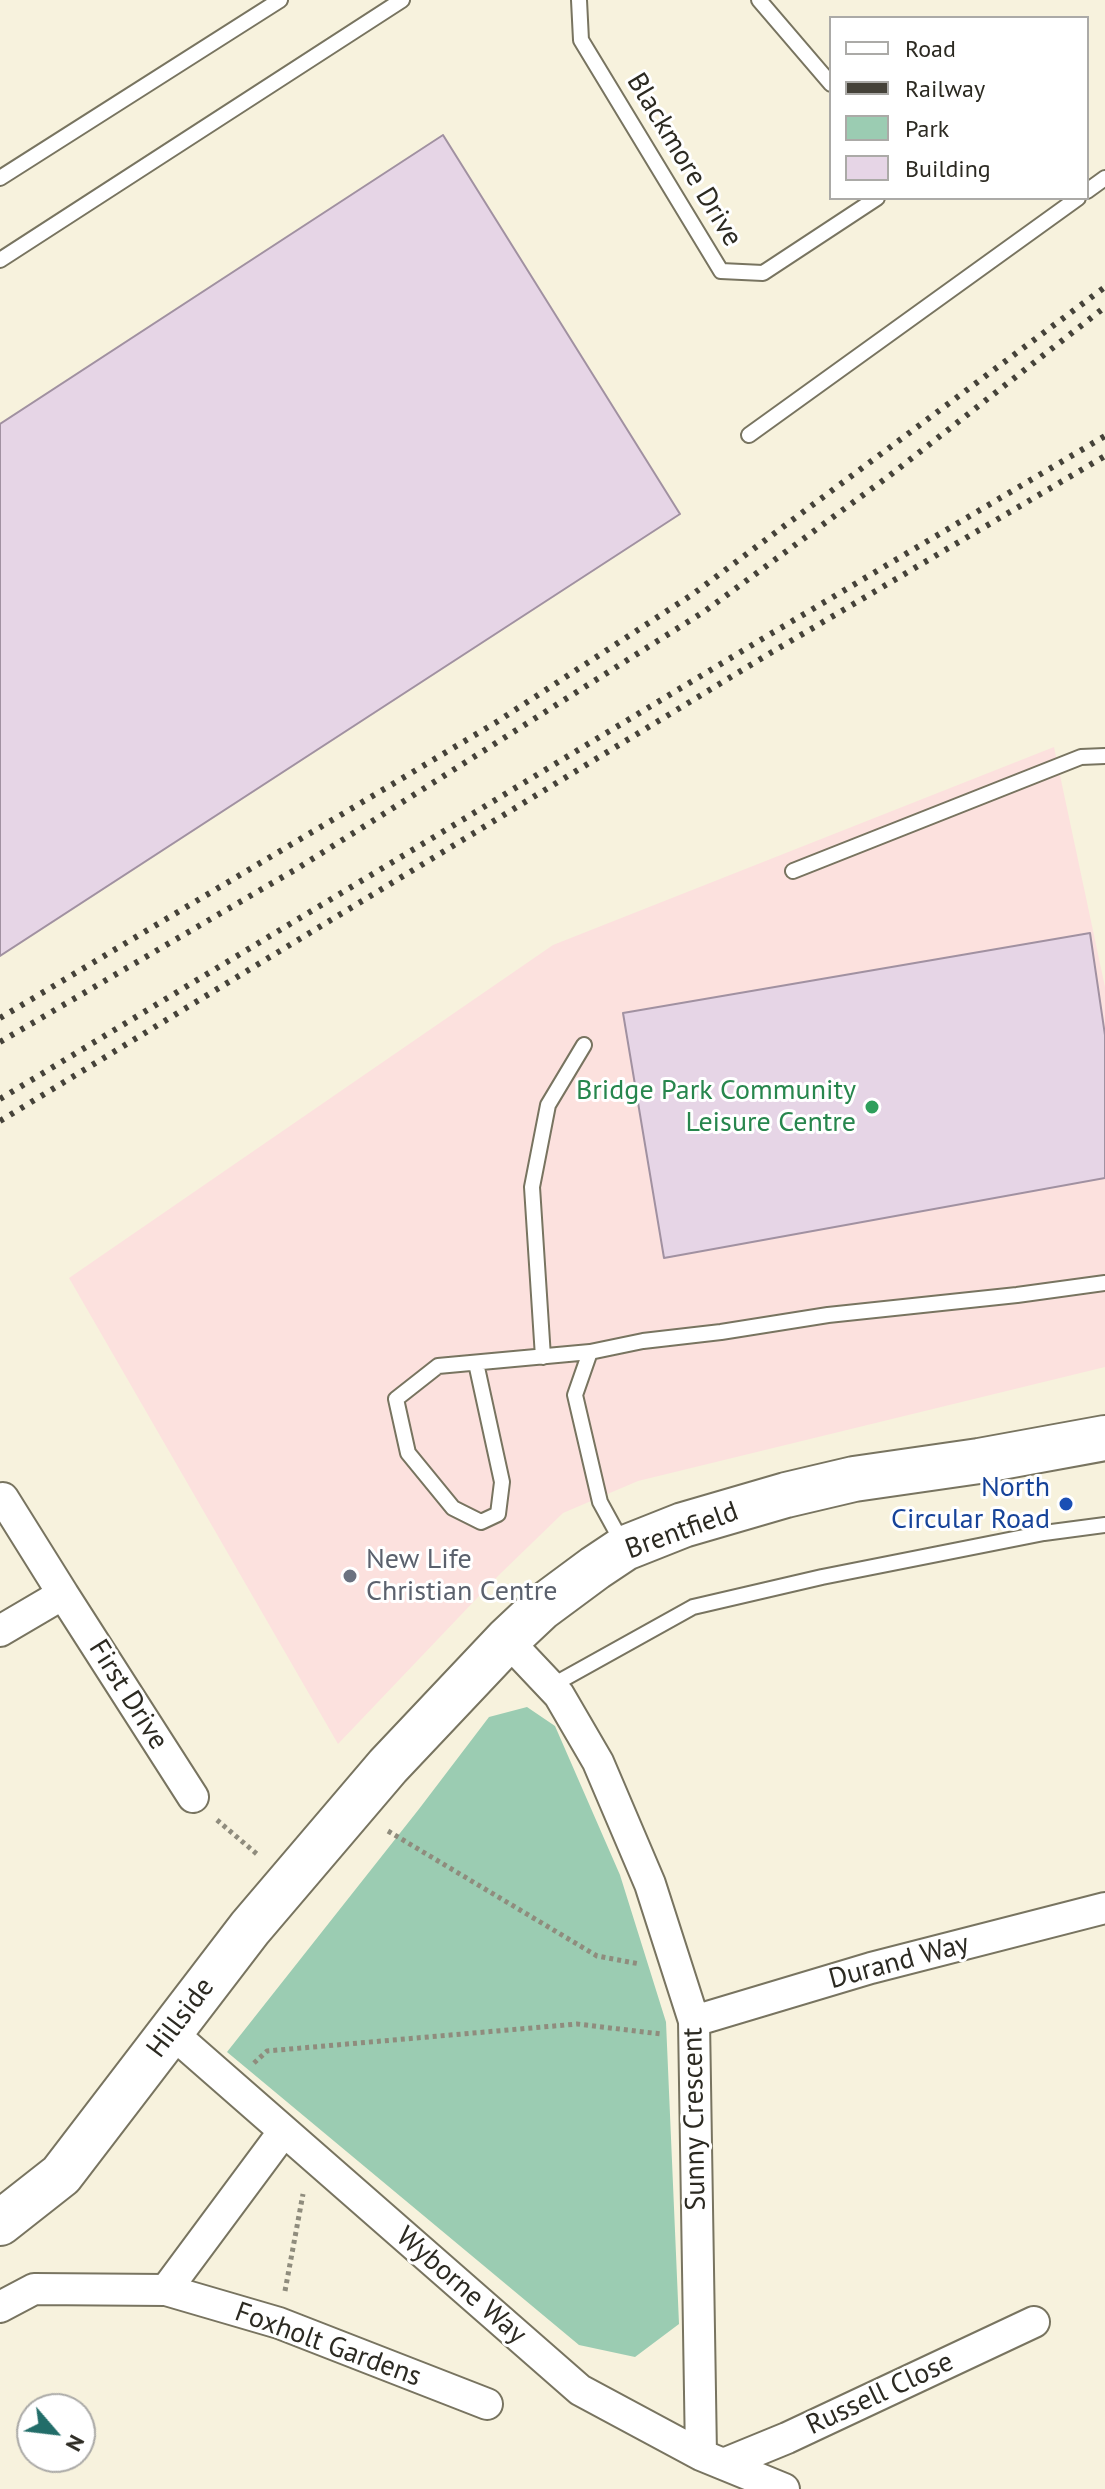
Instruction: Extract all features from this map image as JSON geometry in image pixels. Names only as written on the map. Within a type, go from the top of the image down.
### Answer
[{"type":"main road","name":"Brentfield","points":[[354,1804],[507,1640],[541,1608],[625,1548],[683,1525],[854,1479],[1105,1438]]},
{"type":"main road","name":"Hillside","points":[[0,2223],[61,2175],[250,1928],[354,1804]]},
{"type":"street","name":"First Drive","points":[[3,1498],[193,1797]]},
{"type":"street","points":[[0,1631],[63,1594]]},
{"type":"street","name":"Sunny Crescent","points":[[507,1640],[559,1695],[598,1762],[650,1884],[694,2029],[714,2459]]},
{"type":"street","name":"Durand Way","points":[[694,2029],[871,1968],[1105,1908]]},
{"type":"street","name":"Wyborne Way","points":[[171,2032],[580,2390],[714,2459],[784,2489]]},
{"type":"street","points":[[166,2290],[284,2131]]},
{"type":"street","name":"Foxholt Gardens","points":[[0,2307],[34,2289],[166,2290],[279,2323],[487,2404]]},
{"type":"street","name":"Russell Close","points":[[714,2459],[1034,2322]]},
{"type":"lane","points":[[0,178],[280,0]]},
{"type":"lane","points":[[0,260],[402,0]]},
{"type":"lane","name":"Blackmore Drive","points":[[579,0],[581,40],[721,271],[763,273],[874,200]]},
{"type":"lane","points":[[759,0],[829,82]]},
{"type":"lane","points":[[749,435],[1075,200]]},
{"type":"lane","points":[[793,871],[1081,757],[1105,756]]},
{"type":"lane","points":[[543,1357],[532,1187],[548,1105],[584,1045]]},
{"type":"lane","points":[[476,1363],[502,1482],[498,1514],[481,1522],[453,1508],[408,1453],[396,1399],[438,1366],[590,1352],[643,1341],[828,1315],[1105,1283]]},
{"type":"lane","points":[[590,1352],[575,1395],[600,1502],[625,1548]]},
{"type":"lane","points":[[551,1686],[693,1607],[837,1574],[1044,1533],[1105,1525]]},
{"type":"path","points":[[193,1797],[254,1852]]},
{"type":"path","points":[[388,1831],[597,1956],[678,1970]]},
{"type":"path","points":[[231,2085],[267,2051],[577,2024],[694,2029]]},
{"type":"path","points":[[279,2323],[310,2155]]},
{"type":"shaded area","points":[[1054,747],[1105,987],[1105,1367],[638,1481],[563,1513],[499,1575],[338,1744],[69,1278],[553,945]]},
{"type":"green space","points":[[527,1707],[555,1726],[620,1875],[666,2022],[679,2324],[635,2357],[579,2345],[227,2052],[489,1717]]},
{"type":"building","points":[[443,135],[680,514],[0,956],[0,424]]},
{"type":"building","name":"Bridge Park Community Leisure Centre","points":[[1090,933],[1105,1035],[1105,1178],[664,1258],[623,1013]]},
{"type":"railway","points":[[0,1018],[495,723],[693,594],[1105,287]]},
{"type":"railway","points":[[0,1042],[298,868],[705,611],[889,476],[1105,307]]},
{"type":"railway","points":[[0,1099],[762,639],[1105,436]]},
{"type":"railway","points":[[0,1121],[772,652],[1105,456]]},
{"type":"place","name":"Bridge Park Community Leisure Centre","points":[[872,1107]]},
{"type":"place","name":"North Circular Road","points":[[1066,1504]]},
{"type":"place","name":"New Life Christian Centre","points":[[350,1576]]}]
